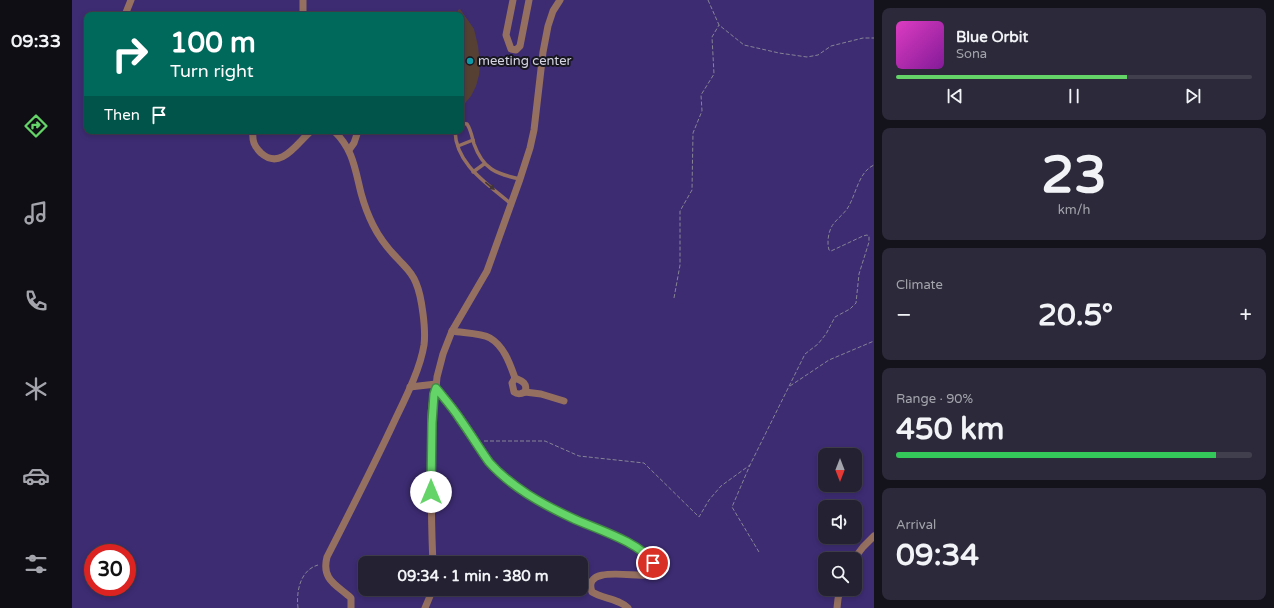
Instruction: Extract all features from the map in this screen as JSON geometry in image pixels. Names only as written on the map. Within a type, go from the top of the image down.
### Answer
[{"type":"street","points":[[126,12],[131,0]]},
{"type":"street","points":[[302,0],[303,12]]},
{"type":"street","points":[[514,0],[506,35],[510,49],[516,50],[520,46],[529,0]]},
{"type":"street","points":[[433,556],[431,522],[432,423],[434,394],[443,354],[452,331],[487,271],[498,244],[510,204],[520,180],[534,130],[543,52],[548,26],[553,11],[560,0]]},
{"type":"street","points":[[253,134],[252,139],[256,148],[269,158],[277,159],[286,156],[308,134]]},
{"type":"street","points":[[336,134],[353,159],[361,194],[375,230],[410,272],[416,284],[420,298],[424,332],[424,345],[421,357],[410,387],[327,557],[325,564],[326,573],[330,580],[350,598],[351,608]]},
{"type":"street","points":[[348,150],[354,143],[357,134]]},
{"type":"street","points":[[452,331],[490,338],[509,361],[515,378],[512,383],[516,394],[525,392],[542,394],[564,401]]},
{"type":"street","points":[[515,378],[522,380],[525,384],[525,392]]},
{"type":"street","points":[[410,387],[436,386]]},
{"type":"street","points":[[436,386],[490,462],[518,487],[536,499],[564,514],[624,540],[652,560],[653,570],[651,573],[646,575],[606,574],[600,576],[590,585],[592,592],[618,601],[628,608]]},
{"type":"street","points":[[859,552],[874,536]]},
{"type":"street","points":[[426,608],[430,596]]},
{"type":"street","points":[[837,608],[839,596]]},
{"type":"lane","points":[[464,124],[467,124],[470,129],[473,140],[484,164],[497,173],[520,180]]},
{"type":"lane","points":[[456,134],[458,146],[473,172],[510,204]]},
{"type":"lane","points":[[458,146],[473,140]]},
{"type":"lane","points":[[473,172],[484,164]]},
{"type":"path","points":[[708,0],[719,25],[744,45],[778,53],[807,57],[818,55],[832,46],[863,38],[874,38]]},
{"type":"path","points":[[674,298],[680,265],[680,211],[692,190],[693,133],[702,111],[701,94],[714,74],[712,37],[719,25]]},
{"type":"path","points":[[759,552],[732,507],[750,465],[805,354],[818,344],[826,334],[835,318],[850,309],[856,303],[859,274],[869,242],[869,236],[863,236],[831,251],[829,250],[828,240],[830,229],[847,209],[859,182],[868,168],[874,166]]},
{"type":"path","points":[[790,386],[829,360],[874,341]]},
{"type":"path","points":[[474,440],[545,441],[579,456],[644,463],[699,517],[709,500],[721,486],[750,465]]},
{"type":"path","points":[[298,608],[297,590],[300,583],[309,569],[325,564]]},
{"type":"shaded area","points":[[72,0],[874,0],[874,608],[72,608]]},
{"type":"building","name":"meeting center","points":[[464,15],[474,29],[480,65],[476,86],[471,96],[464,104]]},
{"type":"place","name":"meeting center","points":[[470,61]]},
{"type":"route","points":[[431,492],[432,423],[434,394],[436,388],[490,462],[503,475],[536,499],[583,523],[624,540],[648,556],[653,563]]}]
